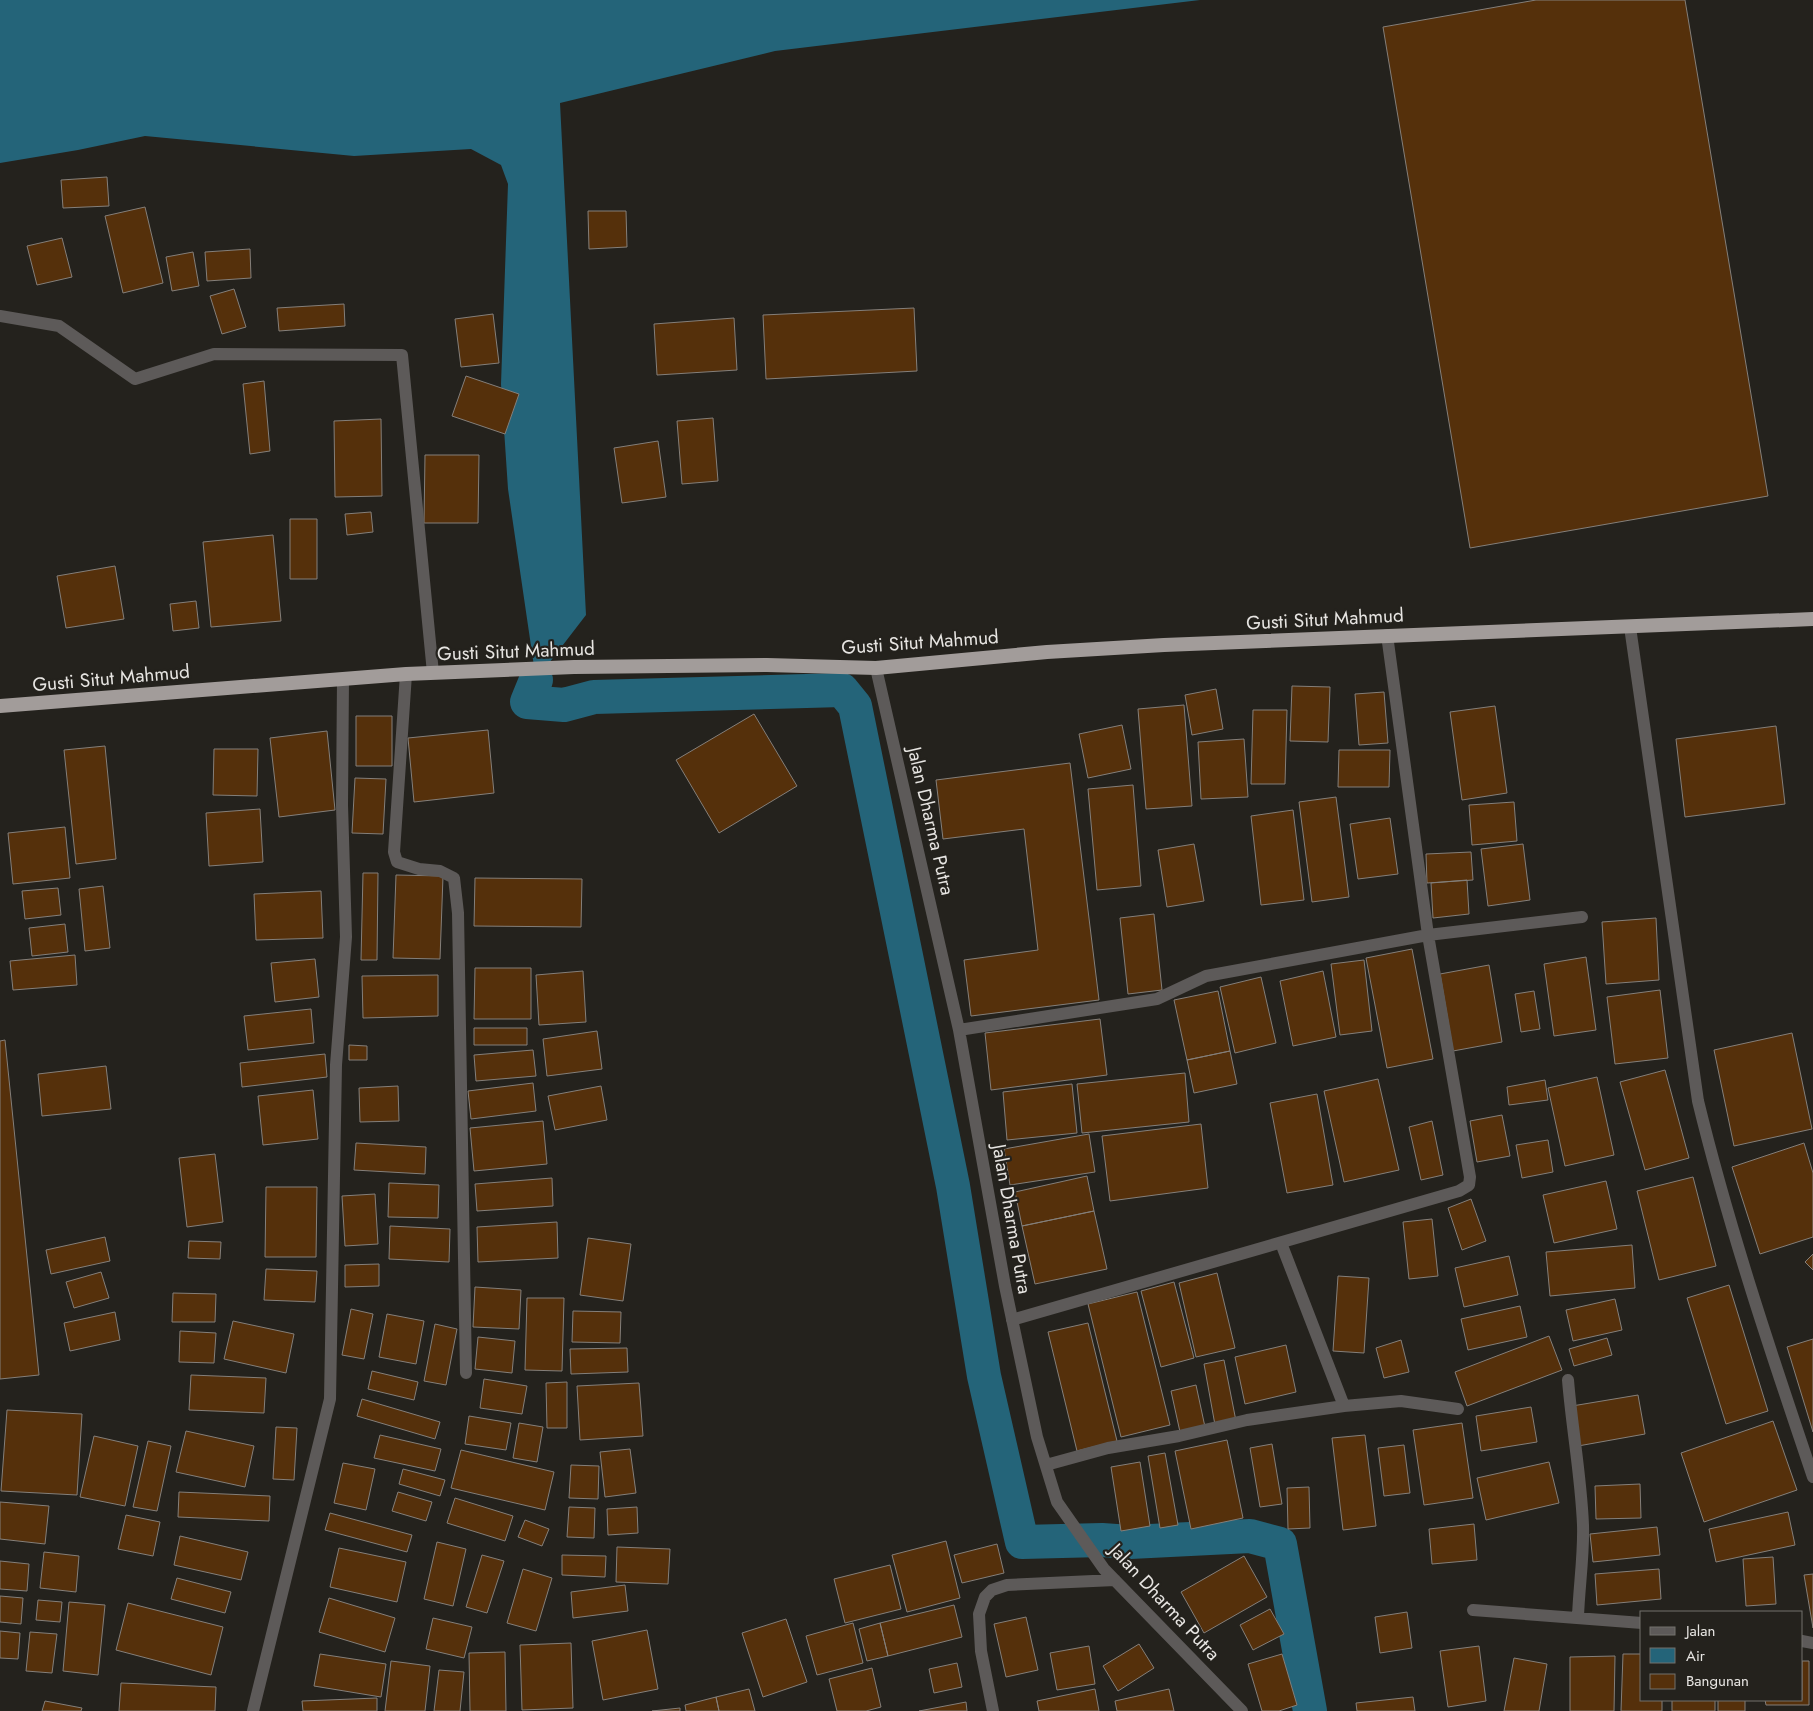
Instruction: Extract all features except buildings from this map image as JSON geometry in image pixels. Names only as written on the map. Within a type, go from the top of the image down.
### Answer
[{"type":"highway","name":"Gusti Situt Mahmud","points":[[0,706],[406,674],[574,667],[768,665],[876,668],[1046,652],[1387,635],[1813,619]]},
{"type":"street","points":[[0,316],[59,326],[135,380],[214,354],[402,355],[433,673]]},
{"type":"street","points":[[1630,626],[1698,1101],[1709,1146],[1761,1321],[1813,1478]]},
{"type":"street","points":[[1012,1320],[1459,1192],[1469,1185],[1470,1177],[1428,936],[1387,635]]},
{"type":"street","name":"Jalan Dharma Putra","points":[[876,668],[959,1030],[1012,1320],[1037,1437],[1057,1502],[1104,1569],[1242,1711]]},
{"type":"street","points":[[406,674],[394,852],[397,862],[418,869],[440,871],[454,878],[458,913],[466,1373]]},
{"type":"street","points":[[253,1711],[330,1399],[336,1065],[346,937],[342,805],[343,679]]},
{"type":"street","points":[[959,1030],[1157,1000],[1206,976],[1428,936],[1582,916]]},
{"type":"street","points":[[1281,1243],[1344,1406]]},
{"type":"street","points":[[1568,1380],[1579,1472],[1583,1528],[1578,1617]]},
{"type":"street","points":[[1046,1465],[1108,1448],[1179,1436],[1247,1420],[1344,1406],[1401,1401],[1458,1409]]},
{"type":"street","points":[[993,1711],[981,1651],[979,1614],[985,1597],[992,1590],[1007,1585],[1115,1580]]},
{"type":"street","points":[[1473,1610],[1640,1623]]},
{"type":"water","points":[[0,0],[1200,0],[775,51],[560,103],[586,615],[536,680],[508,489],[501,384],[508,184],[501,165],[471,149],[354,156],[145,136],[0,163]]},
{"type":"waterway","points":[[536,680],[527,702],[564,705],[594,697],[842,690],[855,706],[953,1186],[984,1376],[1022,1542],[1102,1540],[1130,1542],[1250,1536],[1280,1544],[1310,1711]]}]
